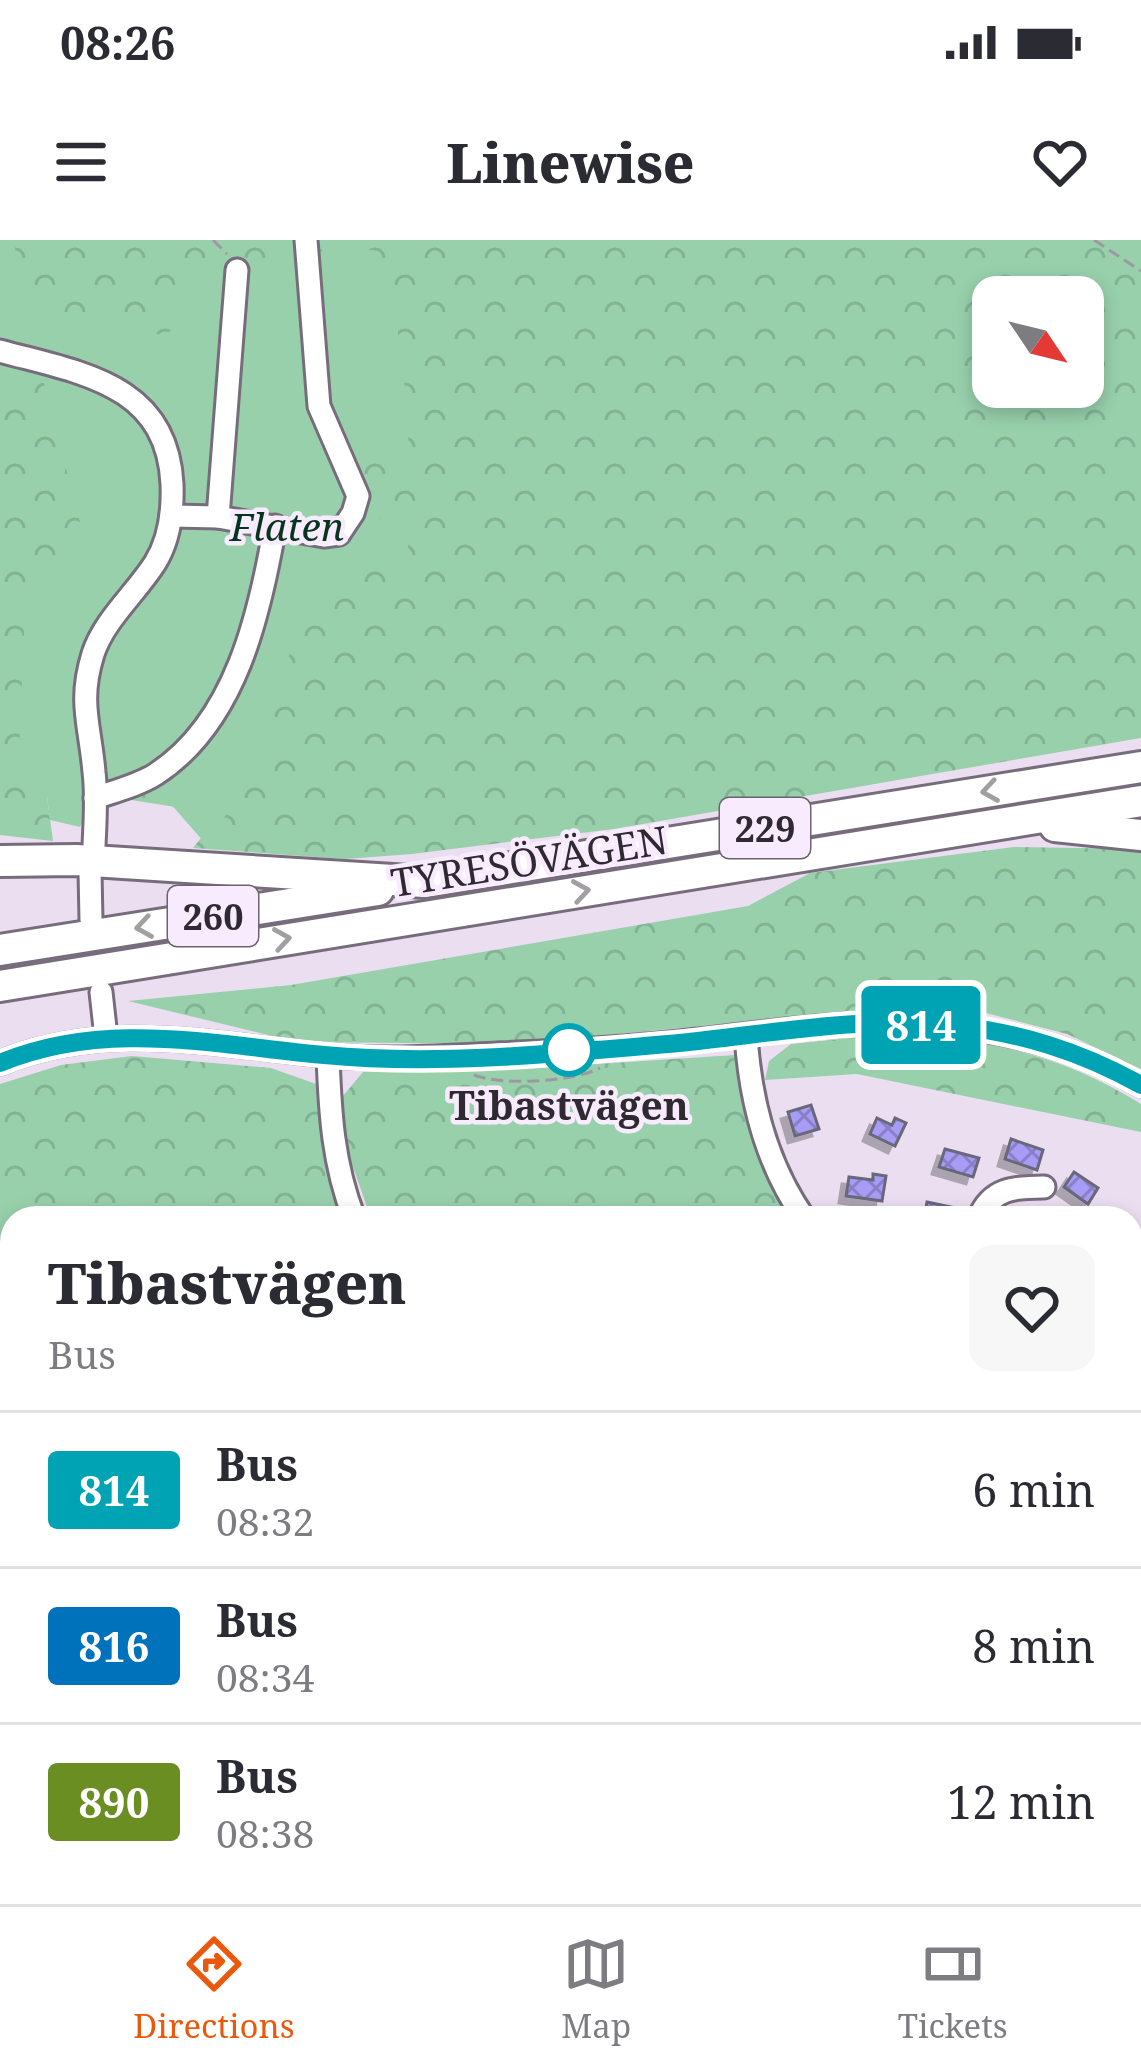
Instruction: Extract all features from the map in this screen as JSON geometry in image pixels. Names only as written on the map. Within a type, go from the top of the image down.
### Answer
[{"type":"highway","name":"TYRESÖVÄGEN","points":[[0,861],[76,860],[425,882],[1141,767]]},
{"type":"highway","name":"TYRESÖVÄGEN","points":[[4,984],[1141,801]]},
{"type":"highway","points":[[1007,822],[1141,835]]},
{"type":"highway","name":"260","points":[[0,950],[425,882]]},
{"type":"street","points":[[173,516],[218,518],[324,536],[339,534],[353,513],[358,496],[319,406],[306,240]]},
{"type":"street","points":[[218,518],[237,270]]},
{"type":"street","points":[[0,351],[97,377],[139,404],[159,425],[171,464],[173,516],[158,560],[94,650],[83,701],[95,798],[94,846]]},
{"type":"street","points":[[95,798],[152,777],[177,758],[212,714],[244,656],[262,604],[275,526]]},
{"type":"street","points":[[90,872],[91,920]]},
{"type":"street","points":[[101,992],[106,1037]]},
{"type":"street","points":[[0,1063],[39,1049],[106,1037],[179,1039],[328,1056],[416,1058],[892,1024],[947,1025],[999,1032],[1080,1053],[1141,1085]]},
{"type":"street","points":[[746,1035],[760,1123],[779,1177],[797,1206]]},
{"type":"street","points":[[328,1056],[330,1125],[337,1169],[350,1206]]},
{"type":"street","points":[[986,1206],[1001,1192],[1044,1187]]},
{"type":"path","points":[[1094,240],[1141,271]]},
{"type":"green space","name":"Flaten","points":[[0,240],[1141,240],[1141,738],[614,829],[345,859],[193,848],[220,814],[55,788],[47,797],[53,841],[0,835]]},
{"type":"green space","points":[[0,240],[14,240],[36,309],[162,335],[179,327],[188,289],[295,252],[373,250],[390,270],[409,419],[408,455],[359,467],[371,491],[364,510],[405,533],[410,554],[385,567],[327,578],[263,709],[269,747],[204,842],[155,786],[88,810],[80,827],[50,820],[47,797],[18,773],[25,610],[69,568],[80,522],[44,383],[0,371]]},
{"type":"green space","points":[[1014,847],[1141,849],[1141,1069],[1067,1034],[947,1003],[510,1044],[297,1042],[128,1001],[291,985],[748,906],[810,873]]},
{"type":"green space","points":[[877,1035],[982,1043],[1046,1059],[1141,1104],[1141,1132],[857,1074],[765,1080],[769,1061],[791,1044]]},
{"type":"green space","points":[[735,1055],[759,1147],[788,1206],[367,1206],[347,1150],[342,1097],[363,1072],[535,1068]]},
{"type":"green space","points":[[132,1056],[271,1068],[319,1085],[329,1179],[338,1206],[0,1206],[0,1084],[61,1065]]},
{"type":"building","points":[[811,1105],[819,1129],[795,1136],[788,1112]]},
{"type":"building","points":[[877,1118],[892,1125],[895,1118],[906,1123],[895,1146],[870,1134]]},
{"type":"building","points":[[1011,1139],[1043,1150],[1037,1170],[1005,1159]]},
{"type":"building","points":[[945,1149],[979,1158],[973,1177],[939,1167]]},
{"type":"building","points":[[1074,1172],[1098,1188],[1088,1204],[1064,1187]]},
{"type":"building","points":[[873,1174],[886,1176],[882,1201],[846,1196],[849,1177],[873,1180]]},
{"type":"bus line","name":"814","points":[[0,1063],[39,1049],[106,1037],[179,1039],[328,1056],[416,1058],[892,1024],[947,1025],[1048,1043],[1080,1053],[1141,1085]]},
{"type":"place","name":"Tibastvägen","points":[[569,1050]]}]
